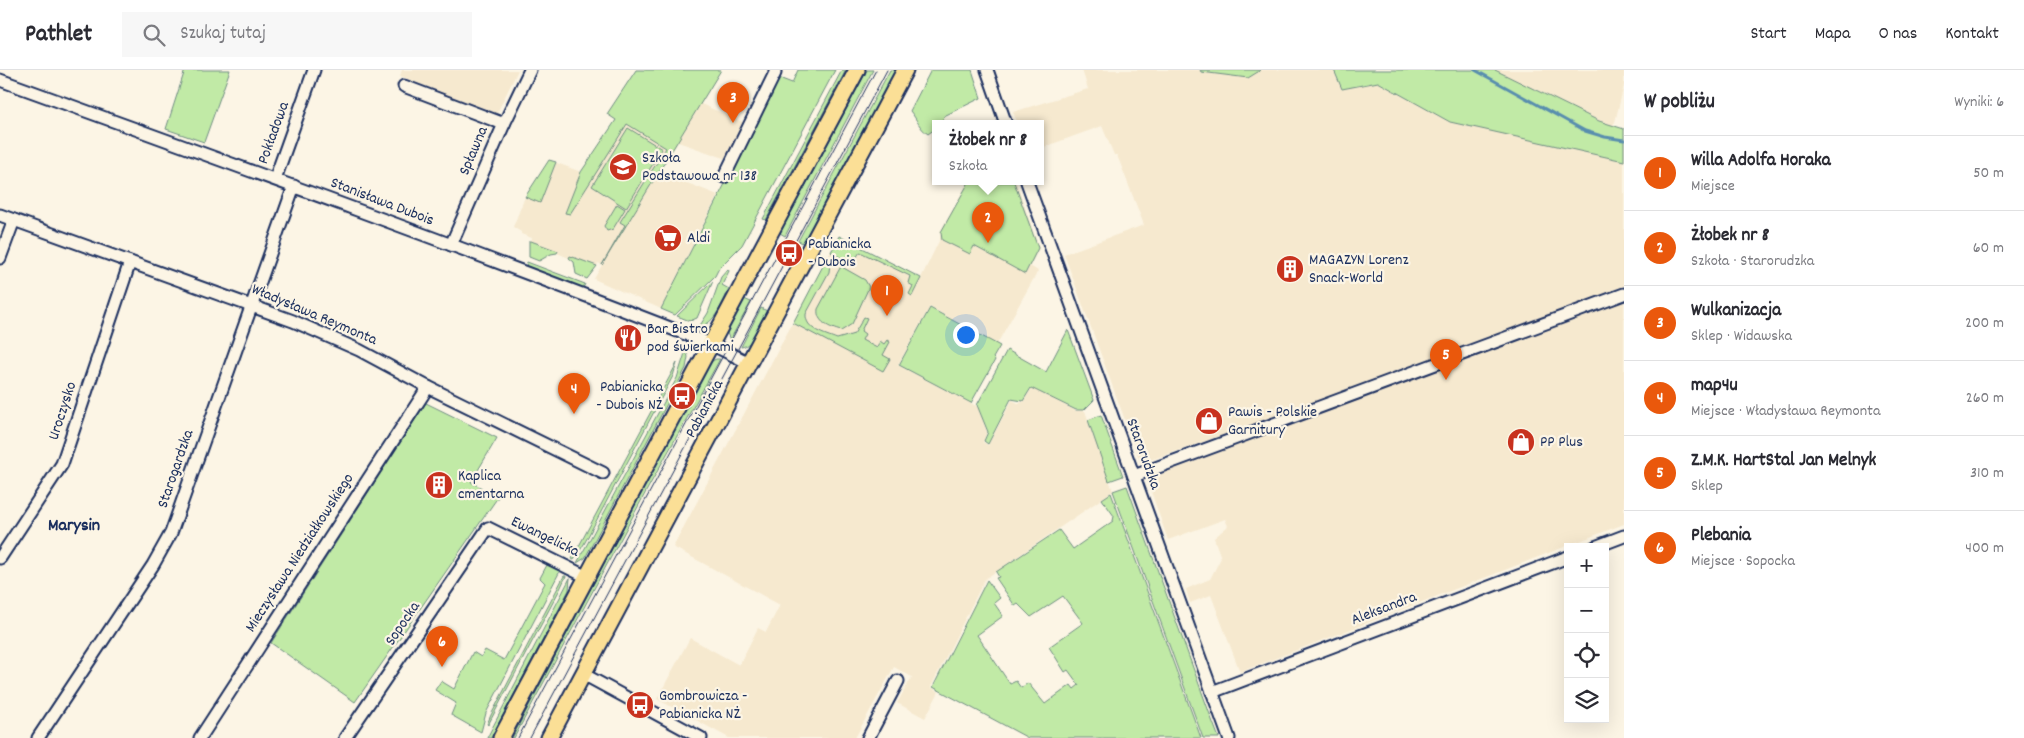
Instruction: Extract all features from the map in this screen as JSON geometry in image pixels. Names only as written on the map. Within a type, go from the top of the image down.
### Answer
[{"type":"main road","name":"Pabianicka","points":[[501,738],[857,70]]},
{"type":"main road","name":"Pabianicka","points":[[549,738],[905,70]]},
{"type":"street","name":"Pokładowa","points":[[275,179],[314,70]]},
{"type":"street","name":"Spławna","points":[[452,245],[504,124],[530,70]]},
{"type":"street","points":[[724,177],[775,70]]},
{"type":"street","points":[[986,70],[1005,120]]},
{"type":"street","name":"Stanisława Dubois","points":[[0,80],[452,245],[711,344],[749,363]]},
{"type":"street","points":[[404,86],[504,124]]},
{"type":"street","name":"Starorudzka","points":[[1028,185],[1229,738]]},
{"type":"street","name":"Starogardzka","points":[[38,738],[163,549],[178,515],[294,186]]},
{"type":"street","name":"Władysława Reymonta","points":[[0,215],[293,321],[359,350],[428,387],[603,473]]},
{"type":"street","points":[[0,258],[14,220]]},
{"type":"street","name":"Uroczysko","points":[[0,558],[62,464],[130,262]]},
{"type":"street","points":[[1134,476],[1624,294]]},
{"type":"street","name":"Mieczysława Niedziałkowskiego","points":[[200,738],[428,387]]},
{"type":"street","name":"Ewangelicka","points":[[488,528],[587,576]]},
{"type":"street","name":"Sopocka","points":[[345,738],[488,528]]},
{"type":"street","points":[[1605,543],[1624,536]]},
{"type":"street","name":"Aleksandra","points":[[1212,692],[1564,559]]},
{"type":"street","points":[[583,674],[701,738]]},
{"type":"street","points":[[868,738],[898,681]]},
{"type":"shaded area","points":[[402,70],[518,70],[496,115],[400,76]]},
{"type":"shaded area","name":"Szkoła Podstawowa nr 138","points":[[636,70],[721,70],[701,104],[745,123],[727,159],[678,142],[659,172],[718,195],[661,309],[594,279],[602,265],[598,263],[597,266],[557,253],[557,251],[531,241],[532,238],[521,234],[521,232],[513,227],[525,197],[549,160],[581,172],[616,120],[607,114]]},
{"type":"shaded area","points":[[1082,70],[1200,70],[1201,72],[1248,78],[1261,70],[1334,70],[1342,89],[1378,82],[1450,122],[1624,161],[1624,524],[1575,543],[1564,543],[1564,547],[1240,672],[1211,595],[1190,603],[1186,589],[1210,579],[1221,558],[1214,538],[1228,526],[1225,519],[1168,540],[1148,483],[1155,474],[1229,448],[1224,435],[1142,463],[1140,461],[1064,254],[1144,225],[1117,155],[1114,155],[1102,126],[1044,147],[1044,120],[1016,120],[1013,112],[1088,89]]},
{"type":"shaded area","points":[[1495,70],[1624,70],[1624,85],[1615,122],[1612,127]]},
{"type":"shaded area","points":[[966,185],[1017,185],[1039,248],[1030,266],[1038,271],[997,344],[930,307],[898,365],[978,407],[987,432],[983,442],[988,445],[1012,400],[1018,403],[1023,402],[1032,388],[1076,411],[1085,411],[1113,491],[985,579],[931,687],[939,692],[925,718],[897,703],[912,677],[894,667],[855,738],[729,738],[657,699],[690,638],[739,665],[758,628],[766,632],[780,605],[673,547],[839,236],[921,278],[940,239],[940,232]]},
{"type":"green space","points":[[185,70],[230,70],[204,142],[166,129]]},
{"type":"green space","points":[[636,70],[721,70],[602,265],[625,225],[620,222],[666,148],[627,124],[570,214],[565,213],[581,172],[616,120],[607,114]]},
{"type":"green space","points":[[798,70],[835,70],[742,245],[719,268],[715,276],[675,315],[661,309],[779,78],[792,83]]},
{"type":"green space","points":[[842,70],[846,70],[766,220],[763,219]]},
{"type":"green space","points":[[867,70],[873,70],[785,236],[780,233]]},
{"type":"green space","points":[[890,70],[896,70],[803,243],[798,241]]},
{"type":"green space","points":[[931,70],[972,70],[981,98],[944,116],[942,120],[932,120],[932,131],[928,134],[922,129],[910,111]]},
{"type":"green space","points":[[1200,70],[1261,70],[1248,78],[1201,72]]},
{"type":"green space","points":[[1334,70],[1495,70],[1599,121],[1624,129],[1624,161],[1450,122],[1378,82],[1342,89]]},
{"type":"green space","points":[[628,128],[662,149],[626,208],[592,186]]},
{"type":"green space","points":[[549,160],[556,162],[540,203],[525,197]]},
{"type":"green space","points":[[967,185],[1015,185],[1038,248],[1025,274],[974,246],[970,254],[942,240],[941,232]]},
{"type":"green space","points":[[617,204],[625,209],[613,229],[607,231],[604,226]]},
{"type":"green space","points":[[839,236],[921,278],[912,296],[909,294],[913,286],[908,283],[910,276],[860,252],[856,258],[846,261],[831,252]]},
{"type":"green space","points":[[529,241],[558,251],[539,261],[529,257]]},
{"type":"green space","points":[[570,256],[597,266],[587,279],[576,274],[574,262],[569,258]]},
{"type":"green space","points":[[527,262],[585,284],[583,288],[526,266]]},
{"type":"green space","points":[[825,262],[830,263],[829,272],[806,314],[809,324],[817,331],[837,339],[854,334],[864,317],[867,318],[861,331],[865,334],[862,340],[877,348],[880,341],[884,344],[887,340],[890,342],[883,355],[890,359],[883,371],[793,323]]},
{"type":"green space","points":[[842,267],[865,280],[869,287],[852,324],[841,331],[821,321],[818,309]]},
{"type":"green space","points":[[728,269],[729,271],[722,285],[729,289],[721,306],[710,321],[699,327],[708,313],[721,277]]},
{"type":"green space","points":[[713,281],[697,318],[690,321],[677,316]]},
{"type":"green space","points":[[744,299],[751,302],[730,340],[727,333],[728,329]]},
{"type":"green space","points":[[761,308],[767,311],[757,333],[746,346],[741,347]]},
{"type":"green space","points":[[930,308],[1000,346],[993,358],[995,360],[971,403],[899,365]]},
{"type":"green space","points":[[1068,330],[1094,400],[1084,410],[1076,410],[1031,388],[1023,401],[1011,399],[988,444],[984,441],[988,432],[977,405],[1007,350],[1046,372]]},
{"type":"green space","points":[[686,350],[688,357],[686,368],[585,558],[577,563],[677,378]]},
{"type":"green space","points":[[720,359],[648,488],[514,738],[512,738],[710,362]]},
{"type":"green space","points":[[677,363],[673,376],[584,544],[574,560],[572,559]]},
{"type":"green space","points":[[426,403],[497,438],[471,482],[498,497],[355,702],[271,643]]},
{"type":"green space","points":[[1101,415],[1123,476],[1109,481],[1088,420]]},
{"type":"green space","points":[[1127,486],[1219,738],[1203,738],[1113,491]]},
{"type":"green space","points":[[1111,493],[1201,738],[1028,738],[933,687],[987,580],[1000,598],[994,603],[1003,616],[977,635],[1010,684],[1016,681],[1021,688],[1028,683],[1045,704],[1071,685],[1074,689],[1079,685],[1068,670],[1065,672],[1049,647],[1083,623],[1063,596],[1031,617],[1018,604],[1015,606],[996,578],[999,577],[996,572],[1059,530],[1073,549],[1113,521],[1114,516],[1102,499]]},
{"type":"green space","points":[[547,565],[560,571],[486,713],[481,732],[451,715],[456,703],[435,690],[441,681],[454,689],[473,652],[481,657],[485,650],[504,660],[545,583],[540,578]]},
{"type":"green space","points":[[564,576],[566,576],[560,589],[488,725],[491,715]]},
{"type":"green space","points":[[570,578],[569,590],[491,738],[487,738]]},
{"type":"waterway","points":[[1475,70],[1585,131],[1624,140]]},
{"type":"tram line","points":[[518,738],[876,70]]},
{"type":"tram line","points":[[530,738],[887,70]]},
{"type":"place","name":"Wulkanizacja","points":[[733,123]]},
{"type":"place","name":"Szkoła Podstawowa nr 138","points":[[623,167]]},
{"type":"place","name":"Aldi","points":[[668,238]]},
{"type":"place","name":"Żłobek nr 8","points":[[988,243]]},
{"type":"place","name":"Pabianicka - Dubois","points":[[789,253]]},
{"type":"place","name":"MAGAZYN Lorenz Snack-World","points":[[1290,269]]},
{"type":"place","name":"Willa Adolfa Horaka","points":[[887,316]]},
{"type":"place","name":"Bar Bistro pod świerkami","points":[[628,338]]},
{"type":"place","name":"Z.M.K. HartStal Jan Melnyk","points":[[1446,380]]},
{"type":"place","name":"Pabianicka - Dubois NŻ","points":[[682,396]]},
{"type":"place","name":"map4u","points":[[574,414]]},
{"type":"place","name":"Pawis - Polskie Garnitury","points":[[1209,421]]},
{"type":"place","name":"PP Plus","points":[[1521,442]]},
{"type":"place","name":"Kaplica cmentarna","points":[[439,485]]},
{"type":"place","name":"Plebania","points":[[442,667]]},
{"type":"place","name":"Gombrowicza - Pabianicka NŻ","points":[[640,705]]},
{"type":"district","name":"Marysin","points":[[74,526]]}]
